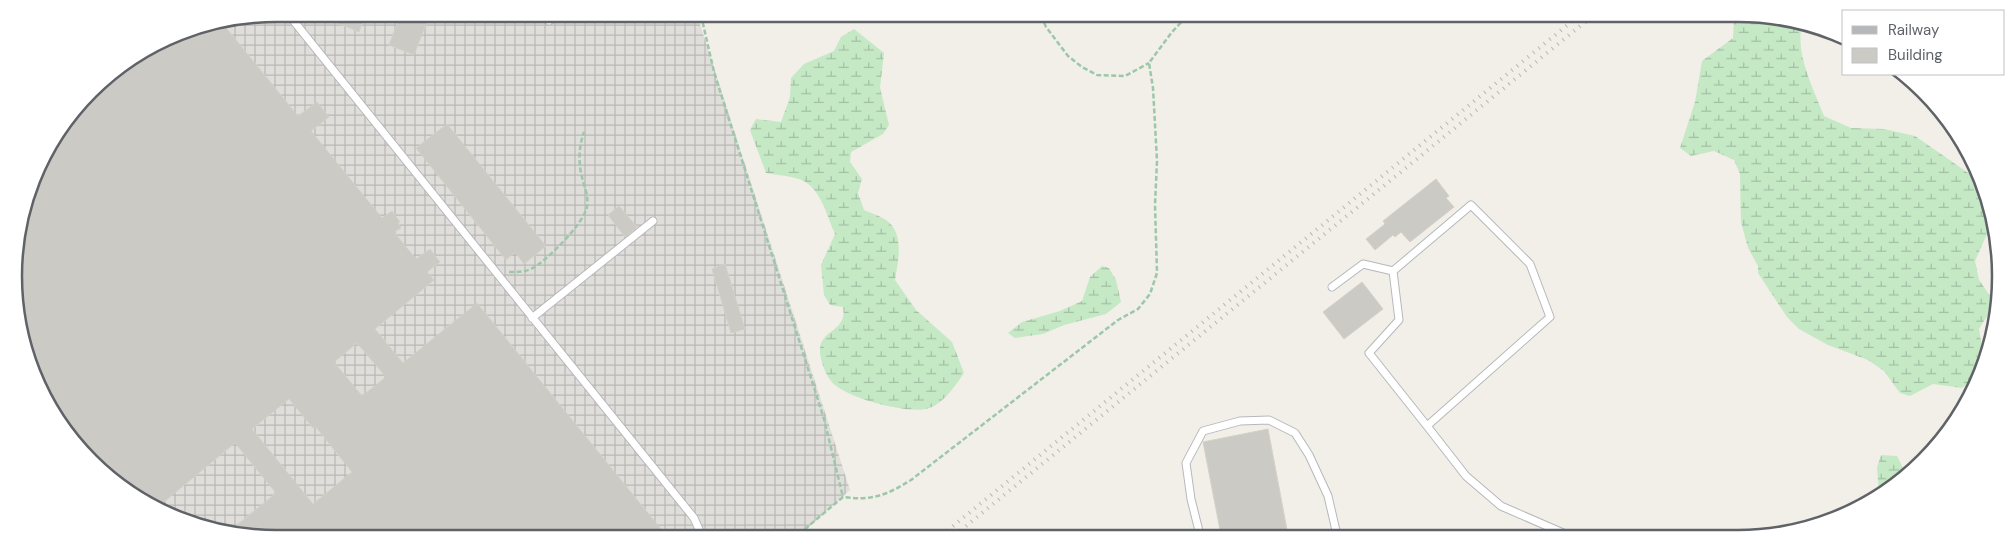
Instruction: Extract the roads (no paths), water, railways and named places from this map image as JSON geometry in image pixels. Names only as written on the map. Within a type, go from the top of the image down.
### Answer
[{"type":"lane","points":[[294,22],[694,518],[699,530]]},
{"type":"lane","points":[[1393,271],[1471,205],[1530,264],[1550,317],[1427,426]]},
{"type":"lane","points":[[532,318],[653,221]]},
{"type":"lane","points":[[1332,287],[1363,264],[1393,271]]},
{"type":"lane","points":[[1393,271],[1398,320],[1368,353],[1466,476],[1500,506],[1556,530]]},
{"type":"lane","points":[[1199,530],[1191,499],[1186,463],[1203,431],[1240,421],[1269,420],[1295,433],[1309,455],[1328,496],[1336,530]]},
{"type":"railway","points":[[948,530],[1571,22]]},
{"type":"railway","points":[[961,530],[1585,22]]}]
